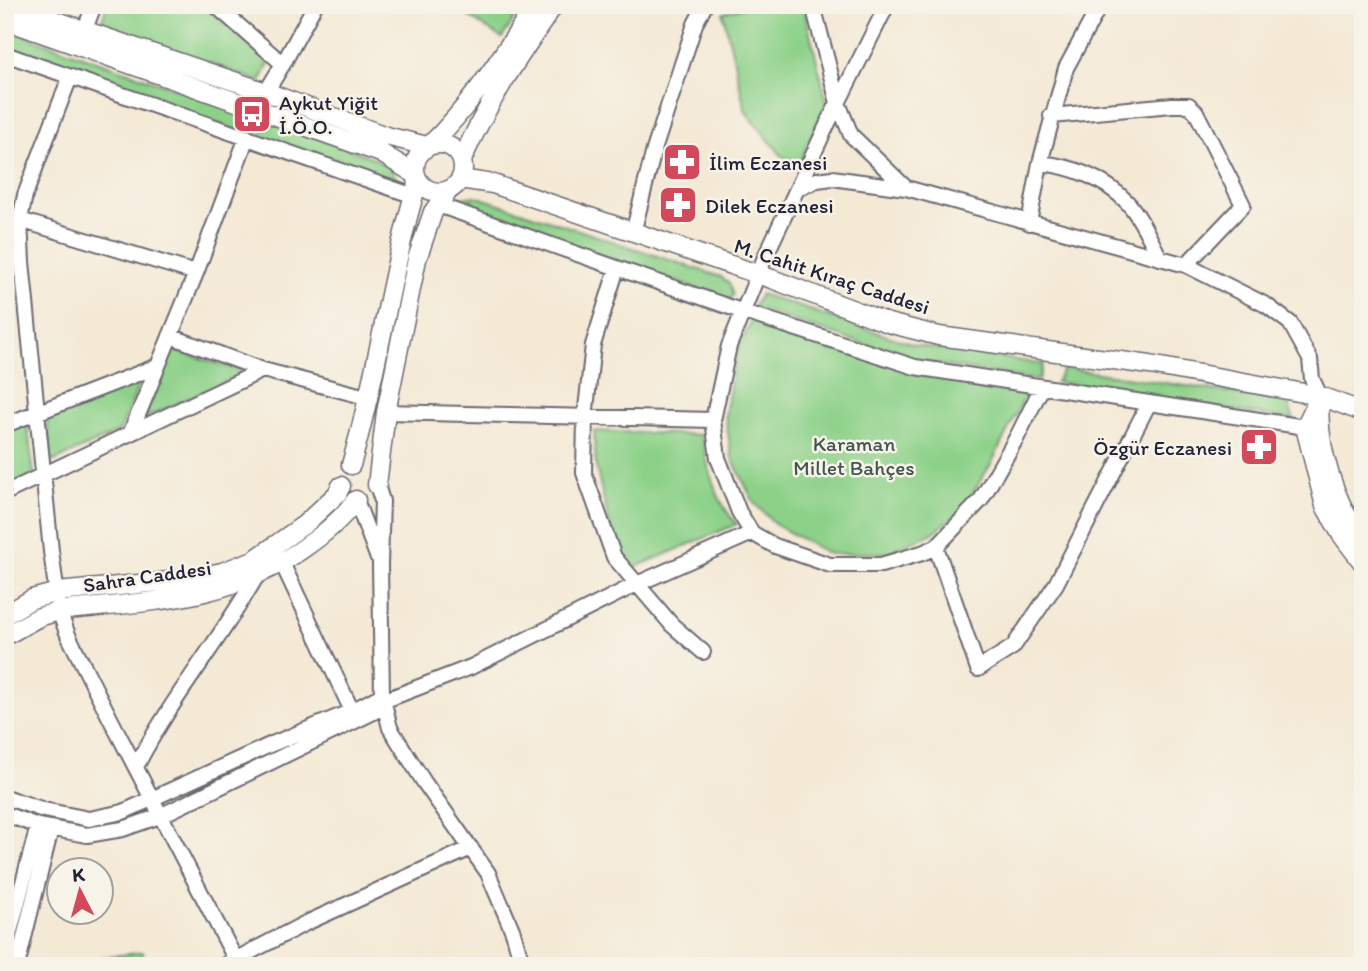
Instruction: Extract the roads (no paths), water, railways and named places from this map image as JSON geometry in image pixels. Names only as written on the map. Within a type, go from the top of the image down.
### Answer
[{"type":"street","points":[[10,5],[82,38],[381,153],[416,184]]},
{"type":"street","points":[[82,38],[94,5]]},
{"type":"street","points":[[215,5],[282,64]]},
{"type":"street","points":[[266,92],[315,5]]},
{"type":"street","points":[[416,184],[415,160],[455,121],[536,5]]},
{"type":"street","points":[[462,160],[481,116],[514,62],[554,5]]},
{"type":"street","points":[[633,233],[654,150],[695,24],[704,7],[719,5]]},
{"type":"street","points":[[814,5],[838,103],[851,135],[881,167],[906,188]]},
{"type":"street","points":[[887,5],[765,257],[729,346],[713,420],[718,458],[738,512],[752,533],[775,546],[830,565],[881,565],[922,553],[936,547],[981,500],[1042,387]]},
{"type":"street","points":[[1029,223],[1051,116],[1066,68],[1100,5]]},
{"type":"street","points":[[5,20],[82,38],[266,92],[386,136],[429,145],[446,144],[458,153],[462,160],[463,173],[433,212],[416,259],[386,412],[377,485]]},
{"type":"street","points":[[5,54],[247,137],[416,184],[429,190],[443,192],[455,184]]},
{"type":"street","points":[[70,77],[25,195],[20,227],[52,563],[59,611],[68,635],[232,964],[304,923],[471,848]]},
{"type":"street","points":[[1051,116],[1171,105],[1189,105],[1196,112],[1243,205],[1186,265]]},
{"type":"street","points":[[131,432],[196,273],[247,137]]},
{"type":"street","points":[[1040,163],[1064,165],[1105,184],[1128,203],[1160,258]]},
{"type":"street","points":[[799,188],[817,180],[832,178],[906,188],[1186,265],[1266,305],[1290,323],[1310,359],[1312,379],[1320,396],[1318,424],[1338,500],[1352,527],[1363,540]]},
{"type":"street","name":"Sahra Caddesi","points":[[5,615],[32,599],[58,592],[190,579],[222,572],[254,560],[305,524],[337,494],[342,474],[351,465],[370,398],[398,254],[416,184]]},
{"type":"street","name":"M. Cahit Kıraç Caddesi","points":[[455,184],[493,184],[772,279],[888,323],[939,335],[1150,365],[1320,396],[1363,412]]},
{"type":"street","points":[[438,205],[744,312],[915,367],[1305,427]]},
{"type":"street","points":[[5,228],[20,227],[196,273]]},
{"type":"street","points":[[617,268],[593,345],[585,418],[584,473],[614,557],[672,625],[703,652]]},
{"type":"street","points":[[170,336],[263,370],[370,398]]},
{"type":"street","points":[[5,425],[158,366]]},
{"type":"street","points":[[5,493],[263,370]]},
{"type":"street","points":[[1320,396],[1305,427],[1325,506],[1340,534],[1363,563]]},
{"type":"street","points":[[936,547],[978,669],[1013,647],[1056,584],[1149,403]]},
{"type":"street","points":[[386,412],[713,420]]},
{"type":"street","points":[[351,465],[368,466],[375,474],[382,501],[380,564],[383,701],[390,728],[488,873],[513,932],[523,966]]},
{"type":"street","name":"Sahra Caddesi","points":[[5,636],[39,617],[59,611],[196,595],[256,577],[282,563],[325,532],[343,517],[356,500],[372,495],[377,485]]},
{"type":"street","points":[[341,486],[346,495],[356,500],[380,564]]},
{"type":"street","points":[[5,797],[44,810],[89,819],[123,812],[272,744],[471,667],[637,584],[752,533]]},
{"type":"street","points":[[282,563],[352,711]]},
{"type":"street","points":[[136,767],[146,747],[256,577]]},
{"type":"street","points":[[5,814],[45,827],[87,835],[123,829],[160,816],[383,701]]},
{"type":"street","points":[[5,950],[45,827]]},
{"type":"street","points":[[17,966],[45,827]]},
{"type":"place","name":"Aykut Yiğit İ.Ö.O.","points":[[252,114]]},
{"type":"place","name":"İlim Eczanesi","points":[[682,162]]},
{"type":"place","name":"Dilek Eczanesi","points":[[678,205]]},
{"type":"place","name":"Özgür Eczanesi","points":[[1259,447]]},
{"type":"park label","name":"Karaman Millet Bahçes","points":[[854,455]]}]
